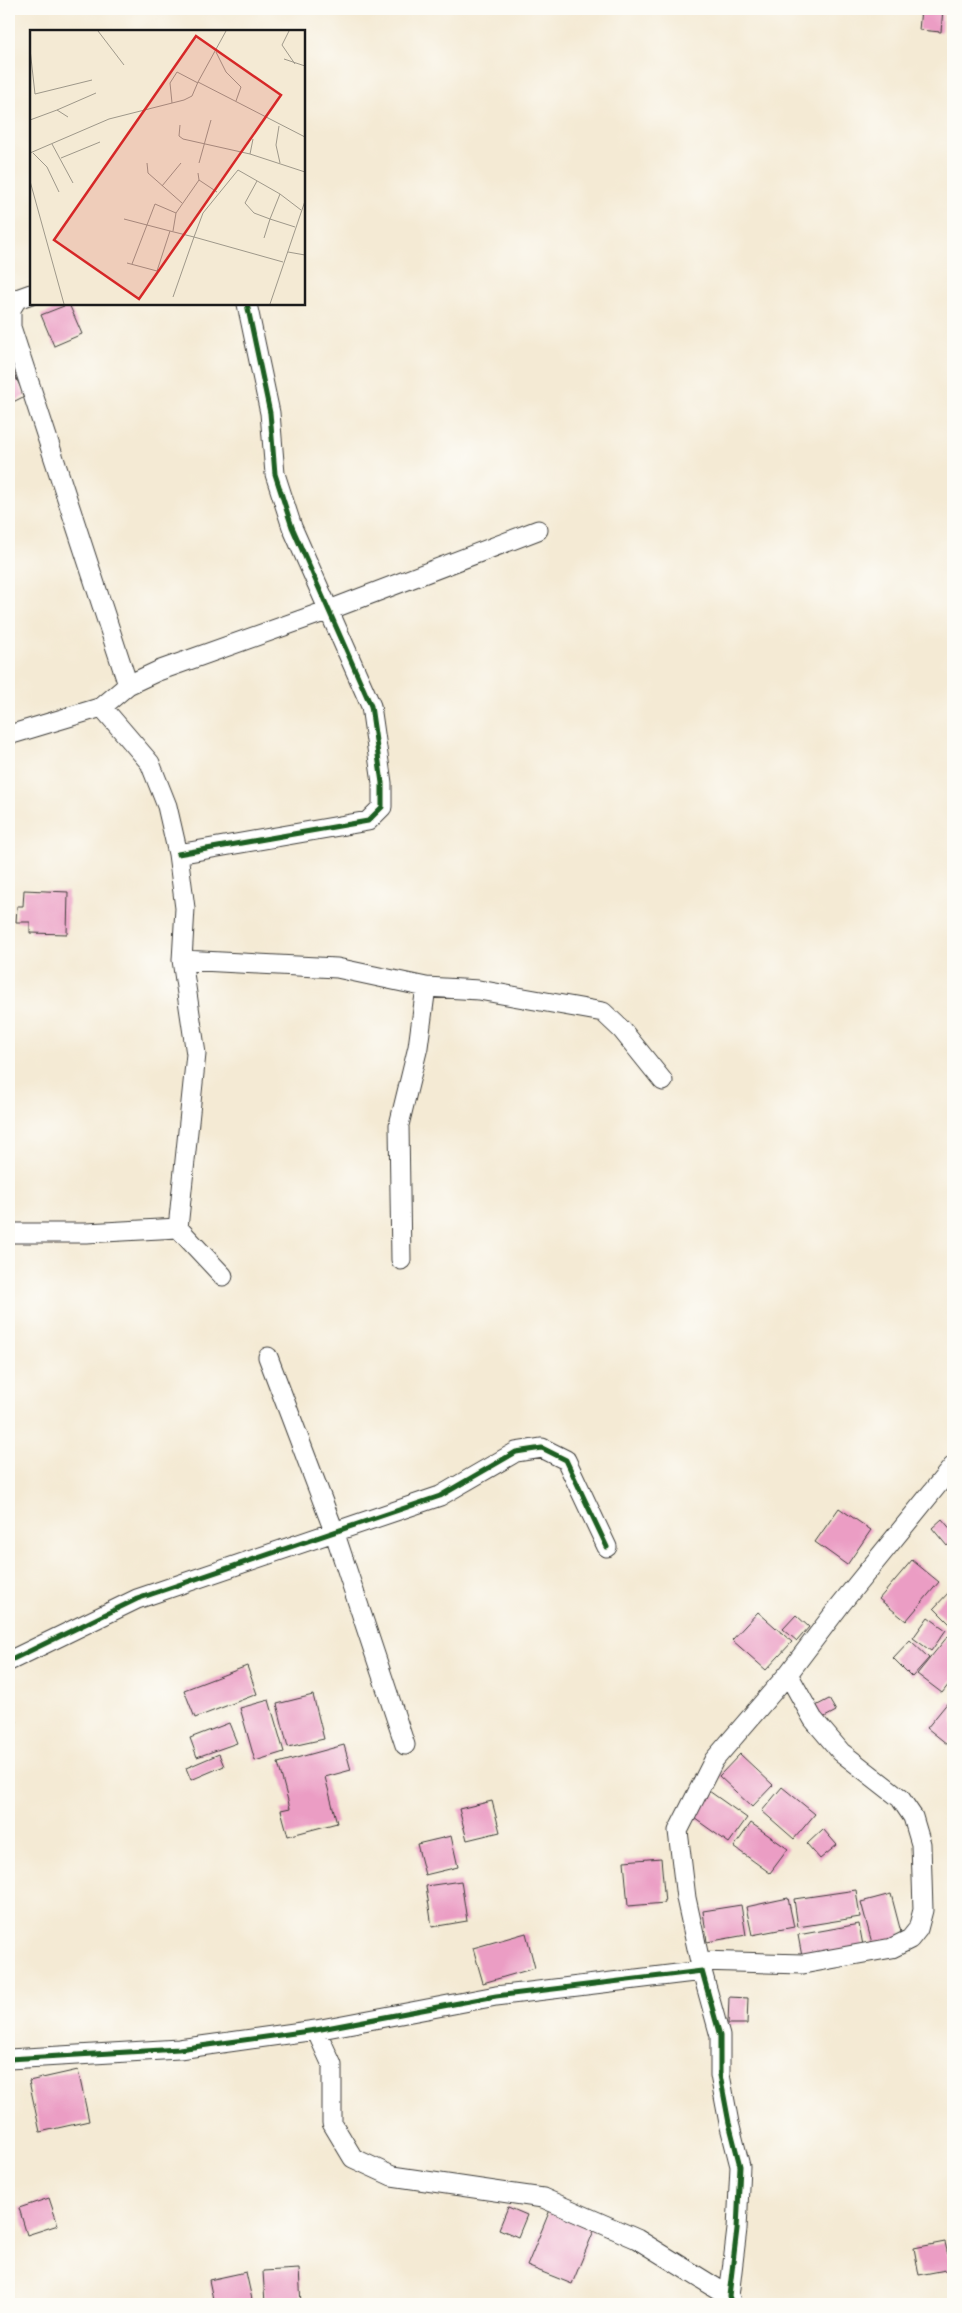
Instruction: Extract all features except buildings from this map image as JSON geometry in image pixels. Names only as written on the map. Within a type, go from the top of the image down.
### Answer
[{"type":"street","points":[[30,294],[17,299],[11,309],[11,327],[128,685]]},
{"type":"street","points":[[178,854],[368,821],[382,807],[382,783],[371,706],[292,527],[275,474],[270,413],[247,305]]},
{"type":"street","points":[[9,734],[102,706],[128,685],[158,671],[329,610],[538,530]]},
{"type":"street","points":[[102,706],[150,763],[167,806],[178,854],[185,908],[182,960],[196,1054],[178,1228],[223,1276]]},
{"type":"street","points":[[182,960],[337,968],[426,987],[479,990],[603,1012],[622,1030],[663,1081]]},
{"type":"street","points":[[401,1260],[399,1125],[418,1047],[426,987]]},
{"type":"street","points":[[9,1233],[86,1233],[178,1228]]},
{"type":"street","points":[[268,1357],[334,1531],[404,1745]]},
{"type":"street","points":[[9,1661],[137,1599],[440,1496],[516,1452],[542,1448],[566,1460],[607,1548]]},
{"type":"street","points":[[316,2030],[332,2065],[332,2123],[353,2158],[392,2176],[543,2198],[637,2239],[730,2300],[737,2229],[740,2166],[729,2123],[720,2075],[720,2036],[701,1966],[686,1898],[678,1831],[714,1760],[788,1674],[841,1604],[953,1466]]},
{"type":"street","points":[[9,2059],[180,2049],[316,2030],[496,1996],[701,1966],[803,1964],[892,1948],[910,1939],[918,1929],[923,1910],[921,1844],[913,1817],[900,1798],[841,1752],[813,1719],[788,1674]]},
{"type":"cycle path","points":[[178,854],[368,821],[382,807],[382,783],[371,706],[292,527],[275,474],[270,413],[247,305]]},
{"type":"cycle path","points":[[9,1661],[137,1599],[440,1496],[516,1452],[542,1448],[566,1460],[607,1547]]},
{"type":"cycle path","points":[[9,2059],[179,2049],[316,2030],[496,1996],[702,1971],[720,2036],[720,2075],[729,2123],[740,2166],[737,2229],[729,2296],[732,2304]]}]
